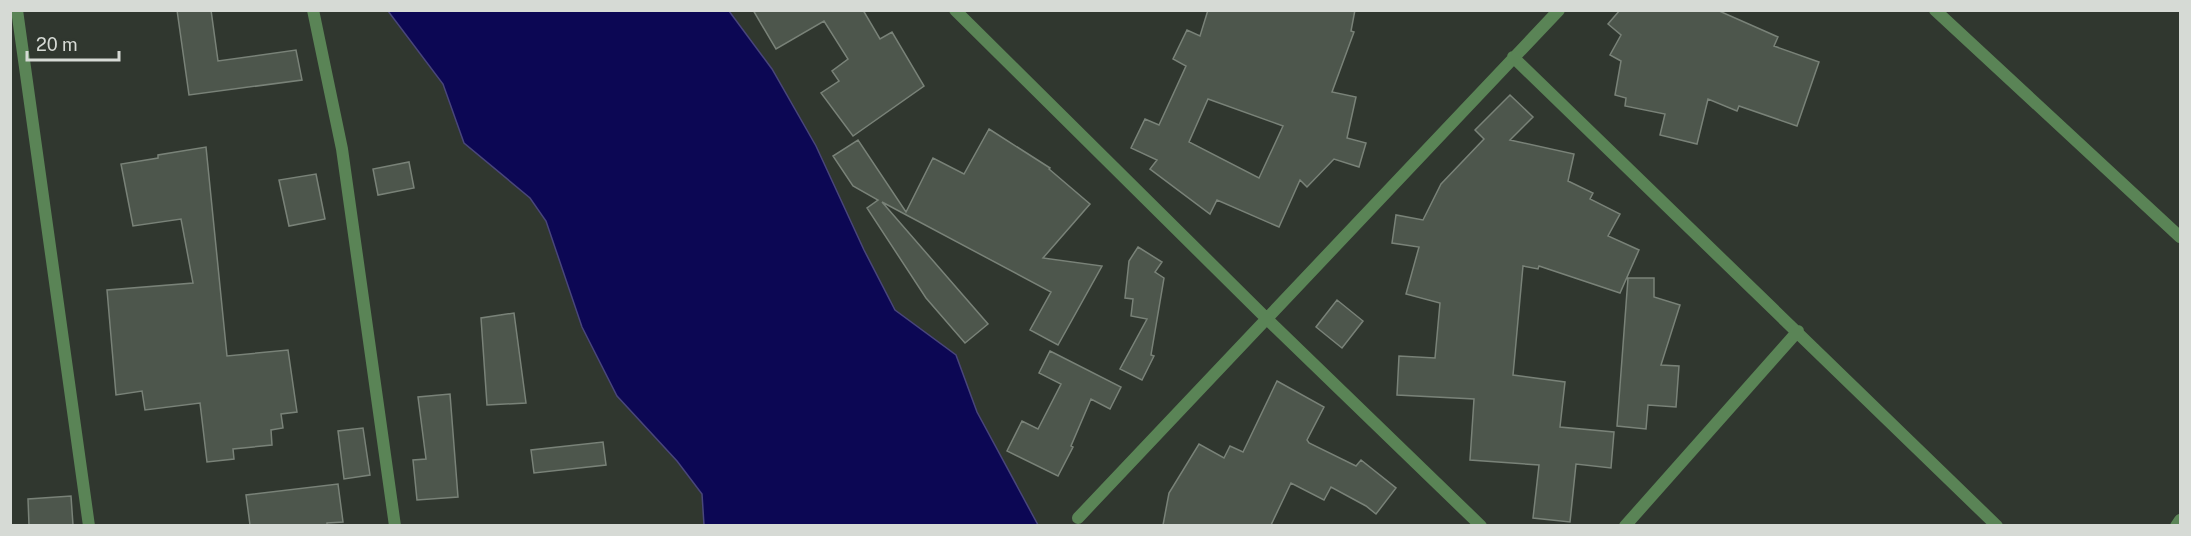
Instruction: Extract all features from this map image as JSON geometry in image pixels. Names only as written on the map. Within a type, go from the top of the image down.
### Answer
[{"type":"street","points":[[17,10],[89,525]]},
{"type":"street","points":[[313,10],[342,149],[394,525]]},
{"type":"street","points":[[955,10],[1266,318],[1481,525]]},
{"type":"street","points":[[1078,518],[1559,10]]},
{"type":"street","points":[[1935,10],[2181,237]]},
{"type":"street","points":[[1513,57],[1997,525]]},
{"type":"street","points":[[1625,525],[1798,331]]},
{"type":"street","points":[[2176,525],[2181,520]]},
{"type":"shaded area","points":[[388,11],[729,11],[772,69],[816,146],[864,250],[895,310],[956,355],[977,412],[1038,525],[704,525],[702,494],[677,461],[617,396],[582,327],[546,221],[530,198],[464,143],[443,84]]},
{"type":"building","points":[[177,10],[211,10],[218,61],[296,50],[302,80],[189,95]]},
{"type":"building","points":[[753,10],[863,10],[880,39],[892,32],[924,86],[853,136],[821,93],[839,81],[832,71],[848,59],[824,21],[776,49]]},
{"type":"building","points":[[1208,10],[1355,10],[1351,31],[1354,32],[1332,92],[1356,97],[1347,138],[1366,143],[1359,167],[1334,159],[1307,187],[1300,180],[1279,227],[1217,200],[1210,214],[1150,169],[1157,160],[1131,148],[1145,119],[1159,125],[1186,66],[1173,59],[1187,30],[1200,36]],"holes":[[[1208,99],[1283,126],[1259,178],[1189,142]]]},
{"type":"building","points":[[1620,10],[1717,10],[1778,37],[1774,46],[1819,62],[1797,126],[1739,106],[1737,111],[1708,99],[1697,144],[1660,135],[1665,114],[1625,106],[1626,98],[1615,95],[1621,61],[1610,55],[1621,35],[1608,24]]},
{"type":"building","points":[[1510,95],[1533,117],[1510,140],[1574,154],[1568,181],[1593,193],[1590,199],[1620,214],[1608,236],[1639,250],[1620,293],[1539,266],[1538,269],[1523,266],[1513,375],[1565,382],[1560,427],[1614,432],[1611,468],[1576,464],[1570,522],[1533,518],[1539,465],[1470,460],[1474,399],[1397,395],[1399,356],[1435,358],[1440,303],[1406,294],[1419,247],[1392,243],[1396,215],[1423,220],[1441,184],[1484,139],[1475,130]]},
{"type":"building","points":[[989,129],[1050,168],[1090,204],[1043,258],[1102,266],[1058,345],[1030,330],[1051,292],[882,202],[988,324],[965,343],[926,298],[867,208],[878,200],[853,186],[833,156],[858,140],[906,212],[933,158],[964,174]]},
{"type":"building","points":[[206,147],[227,356],[288,350],[297,412],[281,414],[283,428],[271,430],[272,445],[233,449],[234,459],[207,462],[200,403],[145,410],[142,391],[116,395],[107,290],[193,283],[181,219],[133,226],[121,164]]},
{"type":"building","points":[[409,162],[414,188],[378,195],[373,169]]},
{"type":"building","points":[[316,174],[325,219],[289,226],[279,180]]},
{"type":"building","points":[[1138,247],[1162,262],[1155,272],[1164,278],[1151,355],[1154,356],[1142,380],[1120,369],[1147,319],[1131,316],[1133,299],[1125,298],[1129,261]]},
{"type":"building","points":[[1628,278],[1654,278],[1654,297],[1680,305],[1661,365],[1679,366],[1676,407],[1648,405],[1646,429],[1617,426]]},
{"type":"building","points":[[1337,300],[1363,321],[1342,348],[1316,327]]},
{"type":"building","points":[[514,313],[526,403],[487,405],[481,318]]},
{"type":"building","points":[[1050,351],[1121,387],[1110,409],[1091,399],[1071,446],[1073,447],[1058,476],[1007,451],[1022,421],[1038,429],[1061,384],[1039,373]]},
{"type":"building","points":[[1277,381],[1324,407],[1307,440],[1309,443],[1356,466],[1361,460],[1396,488],[1376,514],[1331,487],[1324,500],[1291,483],[1271,525],[1163,525],[1169,493],[1199,444],[1224,458],[1230,446],[1243,452]]},
{"type":"building","points":[[450,394],[458,497],[417,500],[413,460],[426,459],[418,397]]},
{"type":"building","points":[[363,428],[370,475],[344,479],[338,431]]},
{"type":"building","points":[[603,442],[606,465],[534,473],[531,450]]},
{"type":"building","points":[[338,484],[343,522],[327,523],[327,525],[250,525],[246,495]]},
{"type":"building","points":[[71,496],[73,525],[29,525],[28,499]]}]
